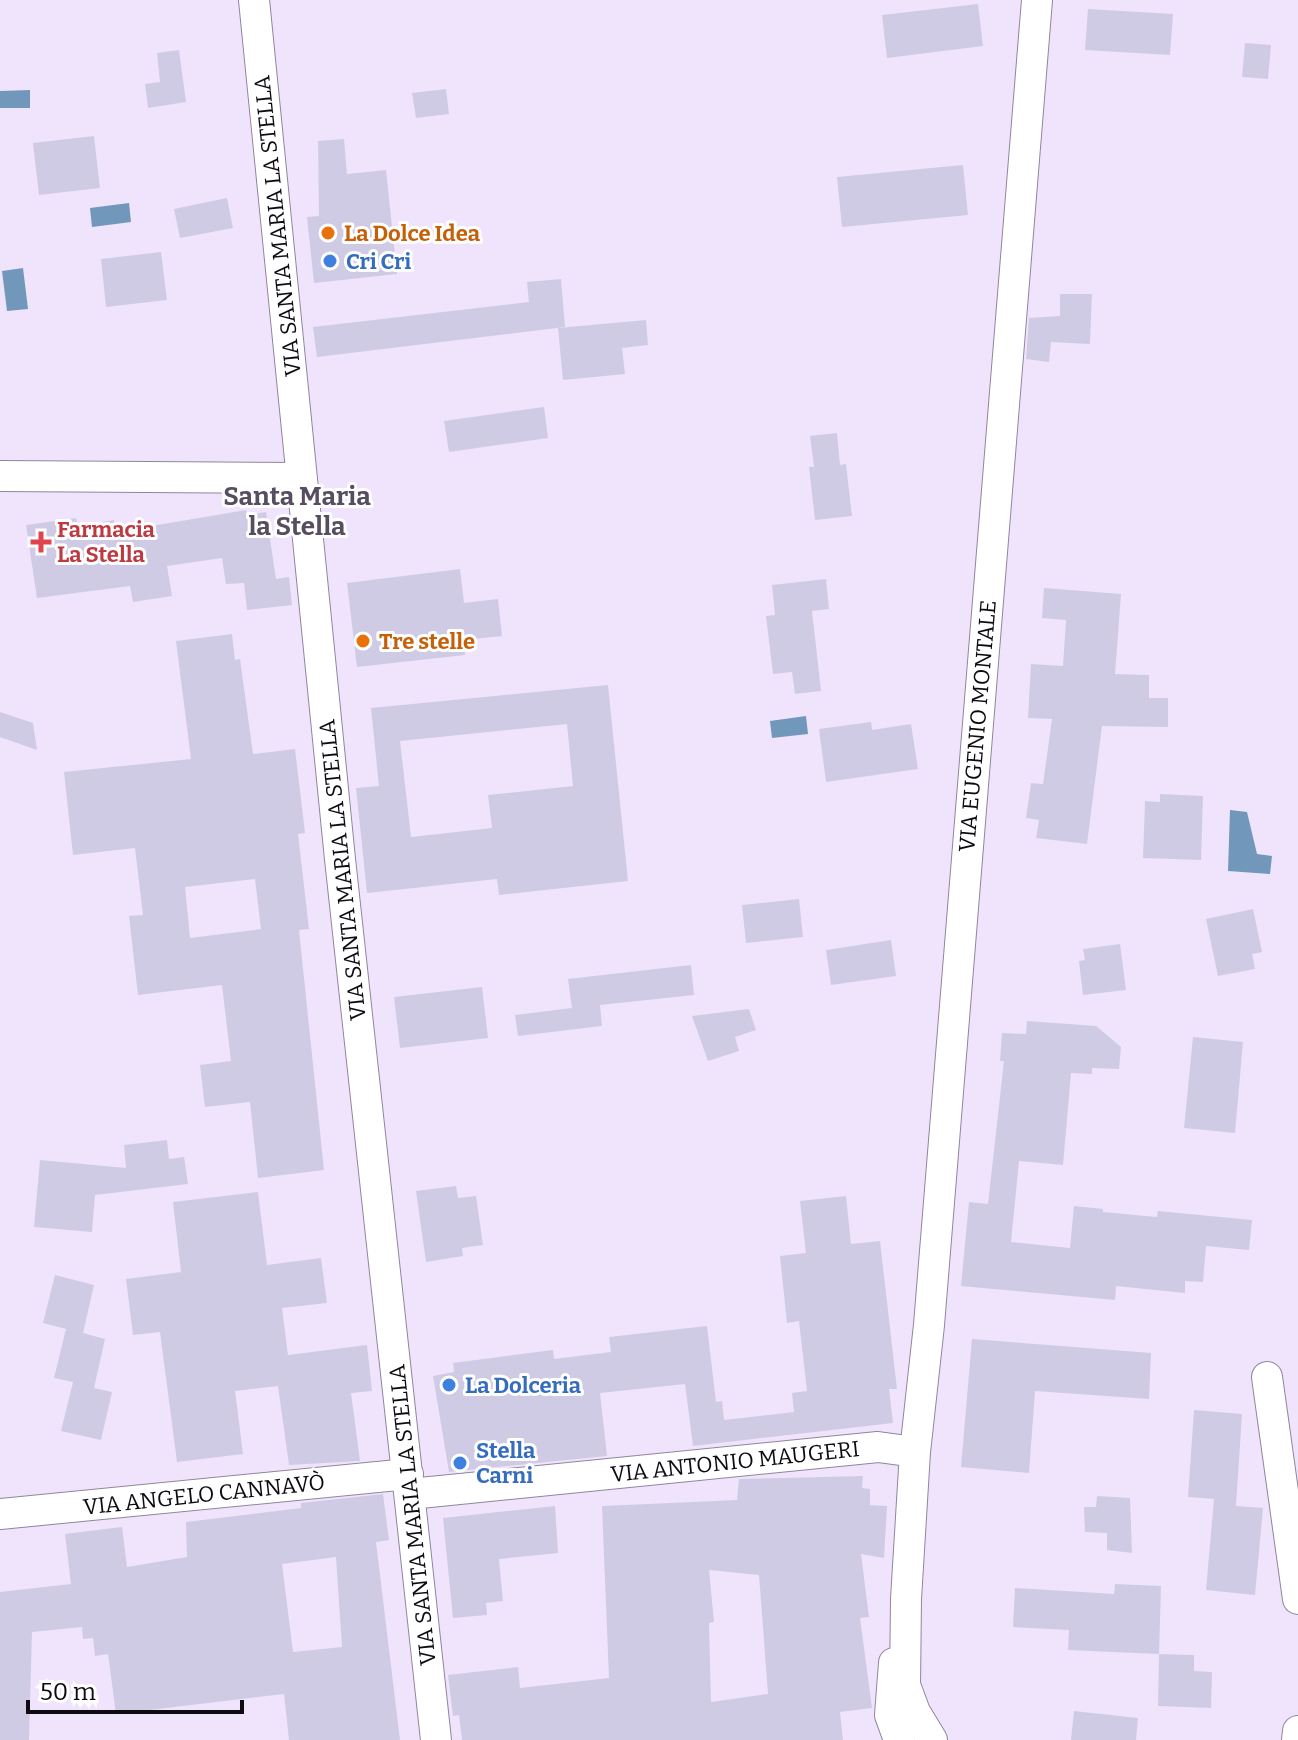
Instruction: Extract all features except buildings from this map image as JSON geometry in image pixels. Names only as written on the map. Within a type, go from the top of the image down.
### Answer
[{"type":"street","name":"VIA SANTA MARIA LA STELLA","points":[[254,0],[436,1740]]},
{"type":"street","name":"VIA EUGENIO MONTALE","points":[[915,1452],[929,1325],[1037,0]]},
{"type":"street","points":[[0,476],[302,478]]},
{"type":"street","points":[[1267,1377],[1298,1599]]},
{"type":"street","name":"VIA ANTONIO MAUGERI","points":[[409,1484],[878,1447],[915,1452]]},
{"type":"street","points":[[915,1452],[906,1599],[905,1685],[917,1738]]},
{"type":"street","name":"VIA ANGELO CANNAVÒ","points":[[0,1514],[409,1484]]},
{"type":"street","points":[[1297,1740],[1298,1731]]},
{"type":"water","points":[[30,90],[30,108],[0,108],[0,91]]},
{"type":"water","points":[[129,203],[131,222],[92,227],[90,208]]},
{"type":"water","points":[[23,268],[28,309],[7,311],[2,271]]},
{"type":"water","points":[[806,716],[808,734],[772,738],[770,721]]},
{"type":"water","points":[[1230,810],[1247,812],[1257,854],[1272,856],[1270,874],[1228,871]]},
{"type":"place","name":"La Dolce Idea","points":[[328,233]]},
{"type":"place","name":"Cri Cri","points":[[330,261]]},
{"type":"place","name":"Farmacia La Stella","points":[[41,542]]},
{"type":"place","name":"Tre stelle","points":[[363,641]]},
{"type":"place","name":"La Dolceria","points":[[449,1385]]},
{"type":"place","name":"Stella Carni","points":[[460,1463]]},
{"type":"district","name":"Santa Maria la Stella","points":[[297,511]]}]
